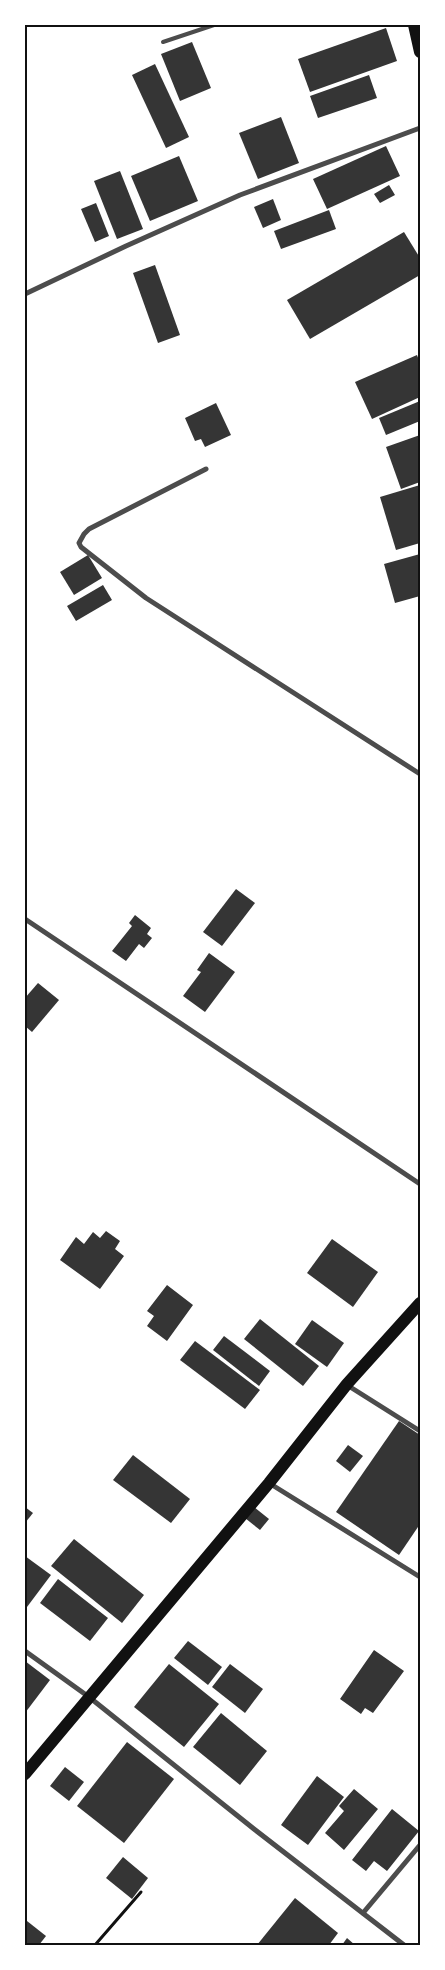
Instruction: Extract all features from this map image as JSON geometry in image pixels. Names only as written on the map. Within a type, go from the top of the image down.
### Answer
[{"type":"main road","points":[[414,25],[420,52]]},
{"type":"main road","points":[[25,1774],[268,1483],[347,1384],[420,1303]]},
{"type":"street","points":[[25,294],[240,195],[420,128]]},
{"type":"street","points":[[206,469],[89,530],[80,539],[81,547],[146,598],[420,774]]},
{"type":"street","points":[[25,920],[420,1184]]},
{"type":"street","points":[[347,1384],[420,1431]]},
{"type":"street","points":[[268,1483],[420,1577]]},
{"type":"street","points":[[25,1651],[89,1697],[254,1829],[404,1945]]},
{"type":"street","points":[[363,1913],[420,1845]]},
{"type":"lane","points":[[163,42],[214,25]]},
{"type":"path","points":[[95,1945],[141,1892]]},
{"type":"building","points":[[386,28],[397,61],[310,92],[298,59]]},
{"type":"building","points":[[192,42],[211,88],[180,101],[161,54]]},
{"type":"building","points":[[155,64],[189,137],[166,148],[132,75]]},
{"type":"building","points":[[369,75],[377,98],[318,118],[310,96]]},
{"type":"building","points":[[281,117],[299,163],[258,179],[239,133]]},
{"type":"building","points":[[386,146],[400,176],[327,209],[313,179]]},
{"type":"building","points":[[179,156],[198,201],[150,221],[131,176]]},
{"type":"building","points":[[120,171],[143,229],[117,239],[94,181]]},
{"type":"building","points":[[389,185],[395,195],[380,203],[374,194]]},
{"type":"building","points":[[273,199],[281,220],[263,228],[254,207]]},
{"type":"building","points":[[96,203],[109,236],[95,242],[81,209]]},
{"type":"building","points":[[329,210],[336,229],[281,249],[274,231]]},
{"type":"building","points":[[404,232],[420,258],[420,275],[310,339],[287,300]]},
{"type":"building","points":[[155,265],[180,335],[158,343],[133,273]]},
{"type":"building","points":[[417,355],[420,363],[420,397],[372,419],[355,382]]},
{"type":"building","points":[[420,401],[420,421],[386,435],[379,418]]},
{"type":"building","points":[[216,403],[231,435],[205,447],[201,439],[195,441],[185,418]]},
{"type":"building","points":[[420,435],[420,482],[401,489],[386,447]]},
{"type":"building","points":[[420,485],[420,543],[396,550],[380,497]]},
{"type":"building","points":[[420,554],[420,596],[395,603],[384,564]]},
{"type":"building","points":[[88,555],[102,578],[74,595],[60,572]]},
{"type":"building","points":[[103,585],[112,600],[76,621],[67,606]]},
{"type":"building","points":[[236,889],[255,903],[222,946],[203,932]]},
{"type":"building","points":[[135,915],[151,928],[147,934],[152,938],[144,948],[139,944],[126,961],[112,951],[132,926],[129,923]]},
{"type":"building","points":[[209,953],[235,972],[205,1012],[183,996],[201,972],[197,970]]},
{"type":"building","points":[[38,983],[59,1000],[32,1032],[25,1026],[25,998]]},
{"type":"building","points":[[106,1231],[120,1241],[115,1249],[124,1256],[100,1289],[60,1260],[76,1237],[84,1244],[93,1232],[100,1238]]},
{"type":"building","points":[[332,1239],[378,1272],[353,1307],[307,1273]]},
{"type":"building","points":[[167,1285],[193,1305],[167,1341],[147,1326],[154,1316],[147,1311]]},
{"type":"building","points":[[260,1319],[319,1366],[303,1386],[244,1339]]},
{"type":"building","points":[[312,1320],[344,1343],[327,1367],[295,1344]]},
{"type":"building","points":[[224,1336],[270,1371],[259,1386],[213,1350]]},
{"type":"building","points":[[195,1341],[260,1390],[245,1409],[180,1360]]},
{"type":"building","points":[[399,1421],[420,1435],[420,1524],[399,1555],[336,1512]]},
{"type":"building","points":[[348,1445],[363,1456],[350,1472],[336,1461]]},
{"type":"building","points":[[133,1455],[190,1499],[171,1523],[113,1480]]},
{"type":"building","points":[[25,1507],[33,1513],[25,1523]]},
{"type":"building","points":[[254,1507],[269,1519],[260,1530],[245,1518]]},
{"type":"building","points":[[74,1539],[144,1595],[122,1623],[51,1566]]},
{"type":"building","points":[[25,1556],[51,1575],[27,1607],[25,1605]]},
{"type":"building","points":[[58,1579],[108,1618],[90,1641],[40,1603]]},
{"type":"building","points":[[188,1641],[222,1667],[208,1685],[174,1658]]},
{"type":"building","points":[[374,1650],[404,1671],[373,1713],[365,1708],[361,1714],[340,1699]]},
{"type":"building","points":[[25,1661],[50,1680],[25,1713]]},
{"type":"building","points":[[169,1664],[219,1704],[184,1747],[134,1707]]},
{"type":"building","points":[[230,1664],[263,1689],[245,1713],[212,1687]]},
{"type":"building","points":[[221,1713],[267,1751],[240,1785],[193,1747]]},
{"type":"building","points":[[127,1742],[174,1779],[124,1843],[77,1806]]},
{"type":"building","points":[[65,1767],[84,1782],[69,1801],[50,1786]]},
{"type":"building","points":[[317,1776],[344,1797],[308,1845],[281,1825]]},
{"type":"building","points":[[354,1789],[378,1809],[344,1850],[325,1833],[344,1811],[339,1806]]},
{"type":"building","points":[[392,1809],[419,1831],[387,1871],[374,1861],[366,1871],[352,1860]]},
{"type":"building","points":[[123,1857],[148,1878],[132,1899],[106,1878]]},
{"type":"building","points":[[295,1898],[338,1933],[329,1945],[257,1945]]},
{"type":"building","points":[[27,1921],[46,1936],[39,1945],[25,1945],[25,1923]]},
{"type":"building","points":[[347,1938],[355,1945],[342,1945]]}]
